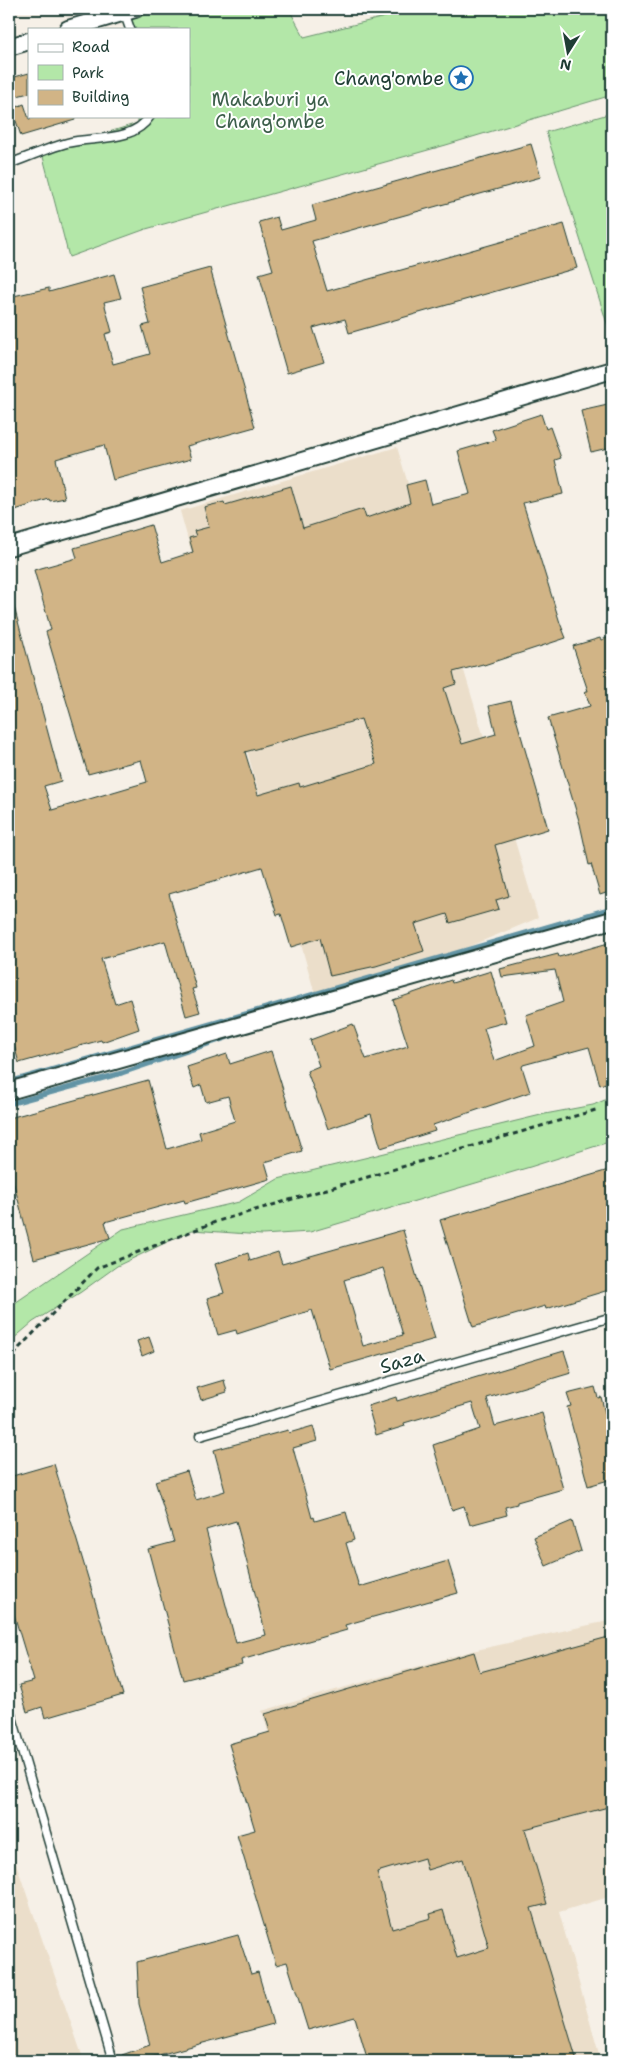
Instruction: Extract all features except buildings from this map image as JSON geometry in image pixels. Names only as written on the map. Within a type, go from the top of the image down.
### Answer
[{"type":"street","points":[[71,28],[128,10]]},
{"type":"street","points":[[9,47],[28,41]]},
{"type":"street","points":[[9,547],[612,370]]},
{"type":"street","points":[[9,1091],[612,920]]},
{"type":"lane","points":[[128,10],[130,28]]},
{"type":"lane","points":[[9,164],[68,143],[125,135],[139,127],[148,118]]},
{"type":"lane","name":"Saza","points":[[200,1436],[612,1317]]},
{"type":"lane","points":[[9,1707],[113,2061]]},
{"type":"lane","points":[[9,1711],[113,2061]]},
{"type":"path","points":[[9,1363],[19,1348],[97,1268],[218,1221],[599,1109]]},
{"type":"shaded area","points":[[397,447],[538,918],[434,961],[316,998],[180,511]]},
{"type":"shaded area","points":[[612,1620],[612,1896],[559,1912],[601,2061],[367,2061],[262,1711],[472,1651]]},
{"type":"shaded area","points":[[9,1843],[84,2061],[9,2061]]},
{"type":"green space","name":"Makaburi ya Chang'ombe","points":[[161,9],[289,9],[304,37],[417,9],[612,9],[612,95],[446,145],[146,229],[69,257],[42,153],[138,123],[138,118],[190,118],[190,28],[127,28],[126,21]]},
{"type":"green space","points":[[612,113],[612,339],[546,132]]},
{"type":"green space","points":[[612,1097],[612,1141],[310,1232],[262,1235],[192,1230],[117,1266],[81,1292],[33,1322],[12,1340],[9,1347],[9,1307],[123,1229],[239,1202],[278,1179],[545,1114],[593,1105]]},
{"type":"waterway","points":[[9,1082],[612,908]]},
{"type":"waterway","points":[[323,1010],[343,1004]]},
{"type":"waterway","points":[[9,1104],[122,1073],[235,1035]]},
{"type":"place","name":"Chang'ombe","points":[[461,78]]}]
